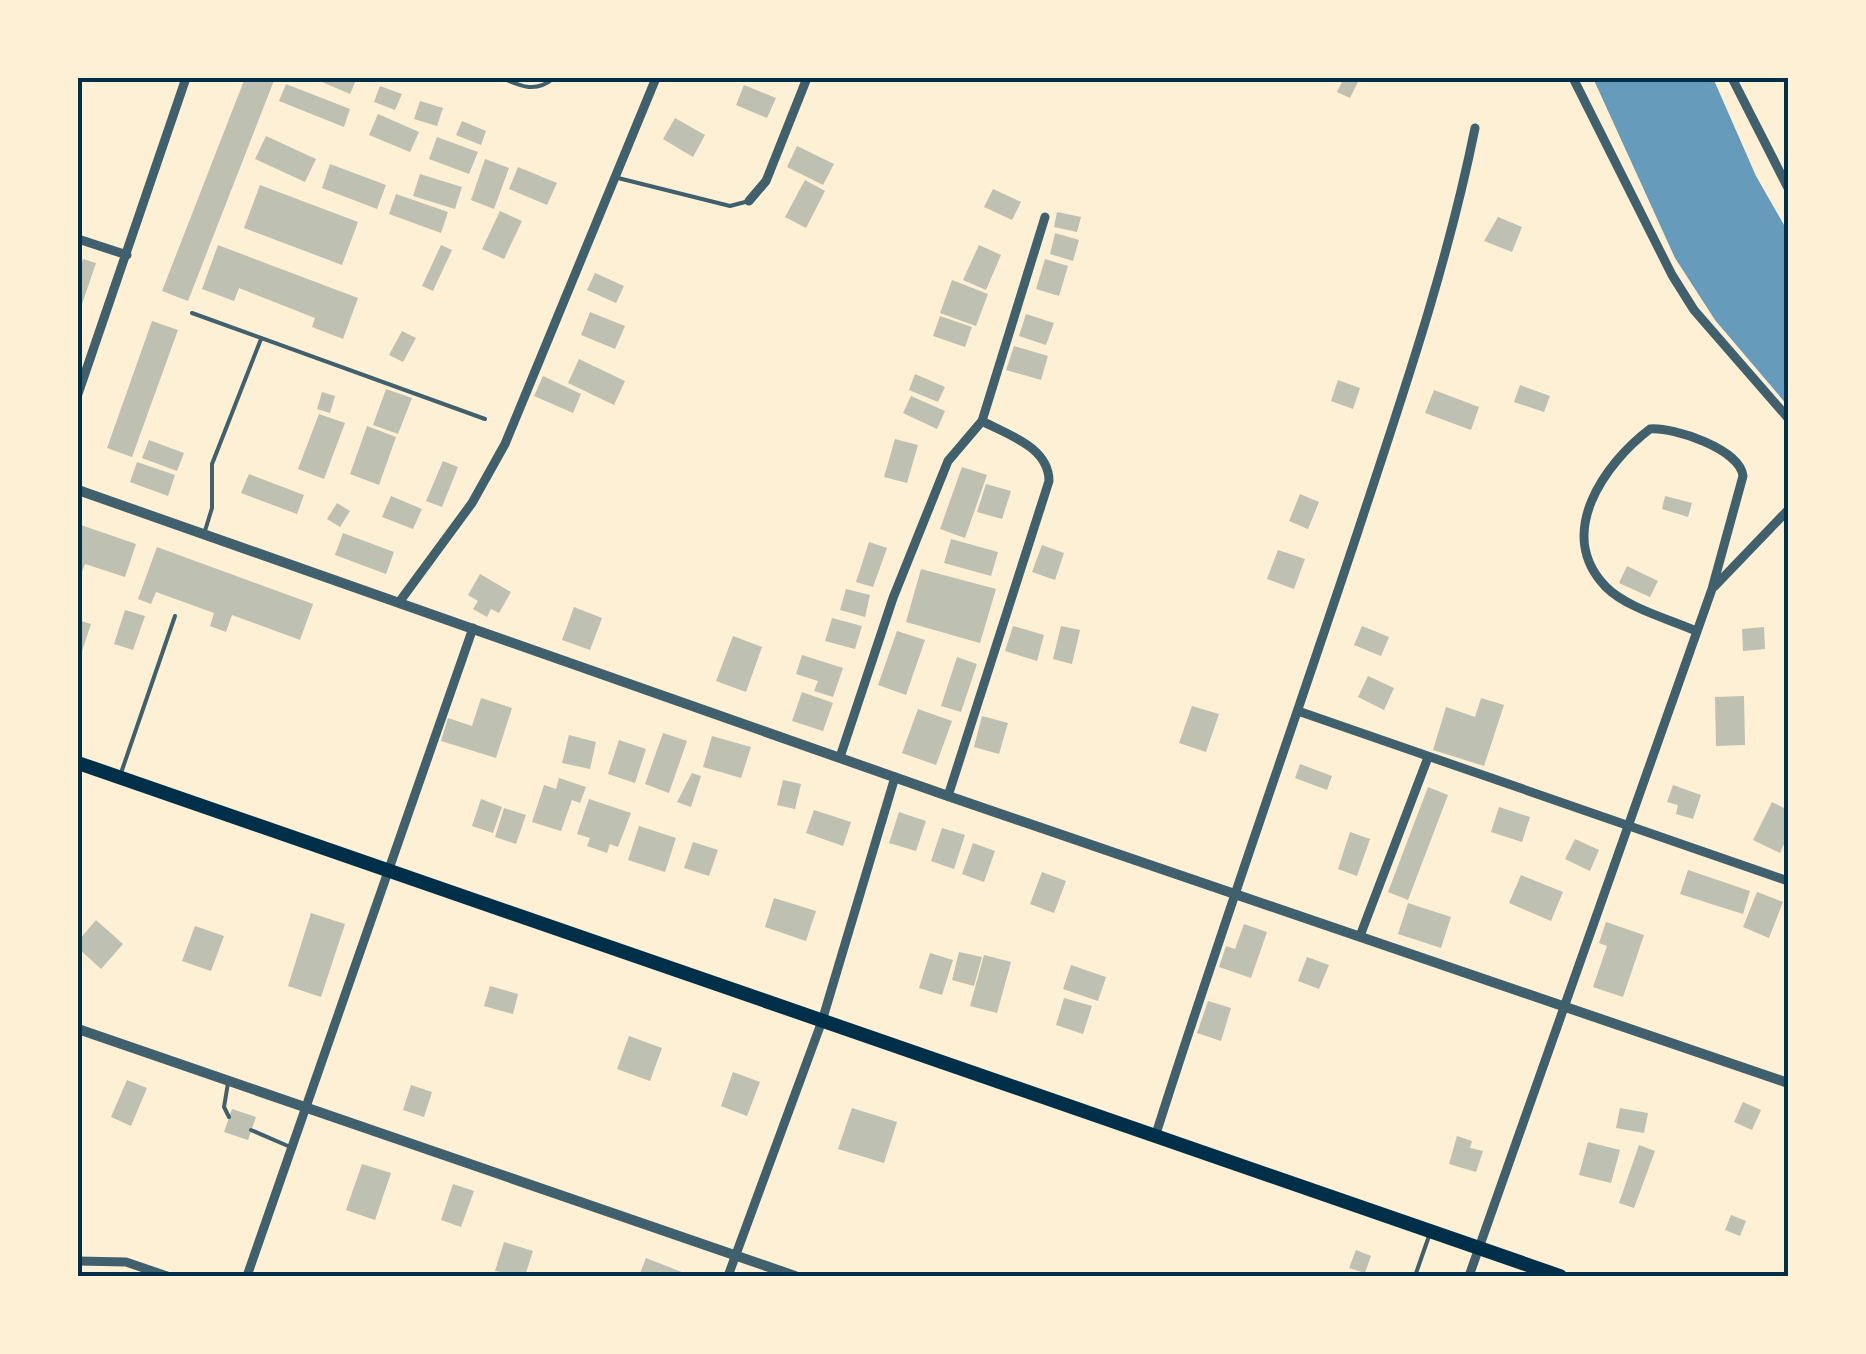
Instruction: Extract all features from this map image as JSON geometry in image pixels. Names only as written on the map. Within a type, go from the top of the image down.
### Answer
[{"type":"highway","points":[[78,763],[1560,1276]]},
{"type":"street","points":[[78,394],[186,78]]},
{"type":"street","points":[[400,601],[489,478],[618,178],[656,78]]},
{"type":"street","points":[[749,202],[766,181],[807,78]]},
{"type":"street","points":[[1573,78],[1672,276],[1704,321],[1788,418]]},
{"type":"street","points":[[1732,78],[1788,188]]},
{"type":"street","points":[[1155,1137],[1232,894],[1298,711],[1433,304],[1475,128]]},
{"type":"street","points":[[840,757],[892,598],[948,461],[982,421],[1046,217]]},
{"type":"street","points":[[78,240],[127,255]]},
{"type":"street","points":[[948,796],[1049,481],[1049,469],[1031,447],[982,421]]},
{"type":"street","points":[[1469,1276],[1712,589],[1743,476],[1741,466],[1702,442],[1650,429],[1590,496],[1586,524],[1591,561],[1612,591],[1696,631]]},
{"type":"street","points":[[78,490],[948,796],[1788,1083]]},
{"type":"street","points":[[1712,589],[1788,510]]},
{"type":"street","points":[[247,1276],[473,628]]},
{"type":"street","points":[[1298,711],[1427,760],[1788,881]]},
{"type":"street","points":[[1360,936],[1427,760]]},
{"type":"street","points":[[728,1276],[822,1021],[895,777]]},
{"type":"street","points":[[78,1028],[795,1276]]},
{"type":"street","points":[[78,1261],[126,1262],[168,1276]]},
{"type":"lane","points":[[502,78],[524,88],[540,87],[554,78]]},
{"type":"lane","points":[[618,178],[730,206],[749,202]]},
{"type":"lane","points":[[192,313],[485,419]]},
{"type":"lane","points":[[204,534],[212,508],[212,464],[262,337]]},
{"type":"lane","points":[[120,778],[175,616]]},
{"type":"lane","points":[[228,1078],[224,1108],[229,1117]]},
{"type":"lane","points":[[251,1130],[291,1148]]},
{"type":"lane","points":[[1415,1276],[1431,1232]]},
{"type":"water","points":[[1593,78],[1713,78],[1756,176],[1788,232],[1788,406],[1715,320],[1675,258]]},
{"type":"building","points":[[245,78],[275,78],[188,301],[162,291]]},
{"type":"building","points":[[313,78],[357,78],[350,94]]},
{"type":"building","points":[[1344,78],[1360,78],[1350,98],[1337,92]]},
{"type":"building","points":[[286,84],[350,109],[344,127],[279,101]]},
{"type":"building","points":[[744,85],[776,98],[767,118],[736,105]]},
{"type":"building","points":[[380,86],[402,94],[395,110],[374,102]]},
{"type":"building","points":[[420,101],[443,108],[437,126],[414,119]]},
{"type":"building","points":[[378,114],[419,132],[410,152],[369,135]]},
{"type":"building","points":[[675,118],[705,135],[693,157],[663,139]]},
{"type":"building","points":[[462,121],[486,131],[481,145],[456,135]]},
{"type":"building","points":[[266,136],[316,159],[305,182],[255,159]]},
{"type":"building","points":[[437,137],[478,152],[469,174],[429,159]]},
{"type":"building","points":[[797,146],[834,164],[823,185],[787,167]]},
{"type":"building","points":[[485,159],[509,168],[494,209],[471,200]]},
{"type":"building","points":[[330,164],[386,185],[377,209],[322,188]]},
{"type":"building","points":[[518,167],[557,183],[547,205],[509,189]]},
{"type":"building","points":[[420,174],[462,187],[455,209],[413,196]]},
{"type":"building","points":[[805,180],[825,191],[806,228],[785,217]]},
{"type":"building","points":[[260,185],[358,222],[342,265],[244,228]]},
{"type":"building","points":[[993,189],[1021,202],[1012,220],[984,207]]},
{"type":"building","points":[[396,194],[448,212],[441,233],[389,214]]},
{"type":"building","points":[[500,211],[522,221],[504,259],[482,249]]},
{"type":"building","points":[[1057,212],[1081,217],[1077,232],[1054,227]]},
{"type":"building","points":[[1498,217],[1522,227],[1512,252],[1484,241]]},
{"type":"building","points":[[1055,233],[1079,240],[1073,261],[1050,254]]},
{"type":"building","points":[[218,245],[358,298],[343,339],[312,327],[315,318],[239,288],[234,301],[202,289]]},
{"type":"building","points":[[441,245],[452,250],[433,291],[422,286]]},
{"type":"building","points":[[979,245],[1001,255],[986,290],[963,280]]},
{"type":"building","points":[[83,259],[96,263],[78,316],[78,275]]},
{"type":"building","points":[[1045,259],[1068,266],[1059,296],[1036,289]]},
{"type":"building","points":[[595,273],[624,286],[616,303],[587,290]]},
{"type":"building","points":[[952,280],[988,294],[976,326],[940,313]]},
{"type":"building","points":[[590,312],[625,326],[615,349],[581,335]]},
{"type":"building","points":[[1026,314],[1054,323],[1046,345],[1019,336]]},
{"type":"building","points":[[940,316],[972,327],[965,347],[933,336]]},
{"type":"building","points":[[152,321],[178,330],[132,457],[107,448]]},
{"type":"building","points":[[402,331],[416,338],[403,362],[389,355]]},
{"type":"building","points":[[1014,346],[1048,356],[1041,380],[1006,370]]},
{"type":"building","points":[[579,359],[625,381],[614,405],[568,383]]},
{"type":"building","points":[[915,374],[945,387],[938,402],[909,390]]},
{"type":"building","points":[[543,376],[581,394],[573,413],[534,396]]},
{"type":"building","points":[[1338,380],[1360,388],[1353,409],[1331,401]]},
{"type":"building","points":[[1520,385],[1550,396],[1544,412],[1514,402]]},
{"type":"building","points":[[386,389],[412,398],[398,434],[373,425]]},
{"type":"building","points":[[1434,390],[1479,407],[1471,430],[1425,413]]},
{"type":"building","points":[[322,392],[335,396],[330,413],[317,409]]},
{"type":"building","points":[[911,396],[945,411],[937,429],[903,413]]},
{"type":"building","points":[[319,414],[345,423],[324,479],[298,469]]},
{"type":"building","points":[[367,426],[396,437],[379,485],[350,474]]},
{"type":"building","points":[[895,439],[918,445],[907,483],[884,477]]},
{"type":"building","points":[[149,440],[184,453],[177,471],[142,458]]},
{"type":"building","points":[[443,461],[458,467],[442,507],[426,501]]},
{"type":"building","points":[[137,462],[175,475],[168,496],[130,482]]},
{"type":"building","points":[[962,467],[987,475],[965,538],[940,529]]},
{"type":"building","points":[[249,474],[304,495],[297,514],[241,493]]},
{"type":"building","points":[[986,484],[1011,491],[1002,519],[977,512]]},
{"type":"building","points":[[1300,494],[1319,502],[1308,529],[1289,521]]},
{"type":"building","points":[[391,496],[422,509],[413,529],[382,517]]},
{"type":"building","points":[[1665,496],[1692,503],[1688,517],[1662,509]]},
{"type":"building","points":[[337,503],[350,511],[340,527],[327,519]]},
{"type":"building","points":[[78,524],[136,544],[125,577],[85,564],[78,582]]},
{"type":"building","points":[[343,533],[394,552],[386,574],[335,555]]},
{"type":"building","points":[[951,539],[998,552],[991,576],[944,563]]},
{"type":"building","points":[[869,542],[887,548],[873,587],[856,582]]},
{"type":"building","points":[[1042,545],[1064,553],[1055,580],[1032,572]]},
{"type":"building","points":[[157,547],[313,604],[300,640],[232,615],[226,632],[210,626],[214,613],[156,592],[151,604],[138,599]]},
{"type":"building","points":[[1278,550],[1305,559],[1294,589],[1267,579]]},
{"type":"building","points":[[1627,566],[1658,581],[1650,597],[1619,583]]},
{"type":"building","points":[[921,569],[996,589],[980,643],[906,622]]},
{"type":"building","points":[[480,574],[511,592],[499,613],[491,609],[487,617],[473,609],[478,601],[468,595]]},
{"type":"building","points":[[846,589],[870,595],[865,617],[840,610]]},
{"type":"building","points":[[574,607],[602,618],[590,650],[562,640]]},
{"type":"building","points":[[125,610],[145,616],[133,650],[114,644]]},
{"type":"building","points":[[832,618],[862,626],[855,649],[825,641]]},
{"type":"building","points":[[78,620],[91,624],[82,651],[78,650]]},
{"type":"building","points":[[1013,626],[1044,635],[1037,661],[1005,651]]},
{"type":"building","points":[[1061,626],[1080,630],[1072,664],[1053,659]]},
{"type":"building","points":[[1362,626],[1389,637],[1381,656],[1354,645]]},
{"type":"building","points":[[1764,627],[1765,649],[1743,651],[1742,629]]},
{"type":"building","points":[[897,631],[925,640],[906,695],[878,685]]},
{"type":"building","points":[[733,636],[762,647],[746,692],[716,681]]},
{"type":"building","points":[[802,655],[843,668],[833,697],[814,691],[818,681],[796,674]]},
{"type":"building","points":[[957,657],[977,664],[961,712],[941,706]]},
{"type":"building","points":[[1368,676],[1394,688],[1384,710],[1358,697]]},
{"type":"building","points":[[802,692],[833,703],[823,731],[792,721]]},
{"type":"building","points":[[1744,696],[1745,745],[1716,746],[1715,697]]},
{"type":"building","points":[[481,698],[512,708],[496,758],[441,741],[448,718],[472,726]]},
{"type":"building","points":[[1481,698],[1504,705],[1484,766],[1433,750],[1446,707],[1475,717]]},
{"type":"building","points":[[1192,706],[1219,714],[1206,752],[1179,743]]},
{"type":"building","points":[[918,709],[952,721],[936,765],[902,753]]},
{"type":"building","points":[[982,716],[1008,723],[999,754],[974,747]]},
{"type":"building","points":[[663,733],[687,741],[669,793],[645,784]]},
{"type":"building","points":[[569,735],[596,742],[590,769],[562,763]]},
{"type":"building","points":[[712,736],[751,747],[741,778],[703,767]]},
{"type":"building","points":[[619,740],[646,749],[635,783],[608,774]]},
{"type":"building","points":[[1300,764],[1332,776],[1327,790],[1295,778]]},
{"type":"building","points":[[692,773],[701,776],[691,807],[677,802]]},
{"type":"building","points":[[559,778],[586,787],[580,803],[572,800],[561,831],[532,822],[544,785],[556,789]]},
{"type":"building","points":[[783,780],[801,784],[795,809],[777,805]]},
{"type":"building","points":[[1673,785],[1701,795],[1693,819],[1676,814],[1678,805],[1667,802]]},
{"type":"building","points":[[1428,787],[1448,795],[1408,900],[1388,892]]},
{"type":"building","points":[[481,799],[502,807],[493,833],[472,826]]},
{"type":"building","points":[[589,799],[631,813],[618,847],[610,844],[607,853],[587,846],[590,838],[577,834]]},
{"type":"building","points":[[1772,802],[1788,810],[1788,835],[1780,853],[1753,840]]},
{"type":"building","points":[[1499,807],[1530,817],[1522,842],[1491,832]]},
{"type":"building","points":[[504,808],[526,815],[516,844],[495,837]]},
{"type":"building","points":[[814,810],[851,822],[843,846],[806,833]]},
{"type":"building","points":[[899,812],[926,821],[916,851],[889,843]]},
{"type":"building","points":[[639,826],[676,838],[665,872],[628,860]]},
{"type":"building","points":[[942,828],[965,835],[954,869],[931,861]]},
{"type":"building","points":[[1350,832],[1370,839],[1357,876],[1338,869]]},
{"type":"building","points":[[1575,839],[1599,850],[1590,871],[1565,859]]},
{"type":"building","points":[[693,842],[718,850],[709,876],[684,868]]},
{"type":"building","points":[[973,843],[995,851],[984,882],[962,874]]},
{"type":"building","points":[[1688,870],[1750,891],[1743,914],[1680,894]]},
{"type":"building","points":[[1042,872],[1066,881],[1054,913],[1030,904]]},
{"type":"building","points":[[1521,875],[1563,892],[1551,921],[1509,903]]},
{"type":"building","points":[[1757,892],[1783,902],[1769,938],[1743,927]]},
{"type":"building","points":[[774,898],[816,911],[806,941],[765,927]]},
{"type":"building","points":[[1408,903],[1451,917],[1441,948],[1398,934]]},
{"type":"building","points":[[311,913],[345,924],[321,997],[288,986]]},
{"type":"building","points":[[96,920],[123,944],[101,969],[78,948],[78,941]]},
{"type":"building","points":[[1606,922],[1644,935],[1623,997],[1593,987],[1607,946],[1599,943]]},
{"type":"building","points":[[1244,924],[1267,932],[1251,978],[1219,967],[1226,946],[1235,949]]},
{"type":"building","points":[[195,926],[224,936],[211,971],[182,961]]},
{"type":"building","points":[[959,952],[982,957],[974,986],[952,980]]},
{"type":"building","points":[[930,953],[953,960],[942,995],[919,988]]},
{"type":"building","points":[[984,955],[1011,962],[997,1013],[970,1006]]},
{"type":"building","points":[[1307,957],[1329,965],[1319,989],[1298,981]]},
{"type":"building","points":[[1071,965],[1106,977],[1098,1001],[1063,989]]},
{"type":"building","points":[[490,986],[518,994],[513,1014],[484,1006]]},
{"type":"building","points":[[1064,998],[1092,1006],[1083,1034],[1056,1025]]},
{"type":"building","points":[[1208,1001],[1231,1008],[1221,1041],[1197,1033]]},
{"type":"building","points":[[629,1036],[662,1048],[650,1081],[617,1069]]},
{"type":"building","points":[[733,1072],[760,1082],[747,1116],[721,1106]]},
{"type":"building","points":[[127,1080],[147,1088],[131,1126],[111,1117]]},
{"type":"building","points":[[411,1085],[432,1092],[424,1117],[403,1110]]},
{"type":"building","points":[[1743,1102],[1761,1110],[1752,1130],[1734,1122]]},
{"type":"building","points":[[852,1108],[897,1122],[884,1163],[838,1149]]},
{"type":"building","points":[[1620,1108],[1648,1113],[1644,1133],[1616,1128]]},
{"type":"building","points":[[232,1109],[256,1117],[248,1140],[224,1132]]},
{"type":"building","points":[[1457,1136],[1472,1141],[1470,1148],[1483,1151],[1476,1172],[1449,1164]]},
{"type":"building","points":[[1588,1142],[1620,1150],[1611,1183],[1579,1175]]},
{"type":"building","points":[[1639,1145],[1655,1151],[1634,1208],[1619,1203]]},
{"type":"building","points":[[362,1164],[391,1173],[375,1220],[346,1210]]},
{"type":"building","points":[[453,1184],[474,1191],[461,1227],[441,1220]]},
{"type":"building","points":[[1731,1215],[1746,1221],[1740,1236],[1725,1230]]},
{"type":"building","points":[[504,1242],[533,1251],[525,1276],[495,1271]]},
{"type":"building","points":[[1356,1250],[1371,1256],[1365,1273],[1349,1268]]},
{"type":"building","points":[[646,1258],[692,1276],[639,1276]]}]
